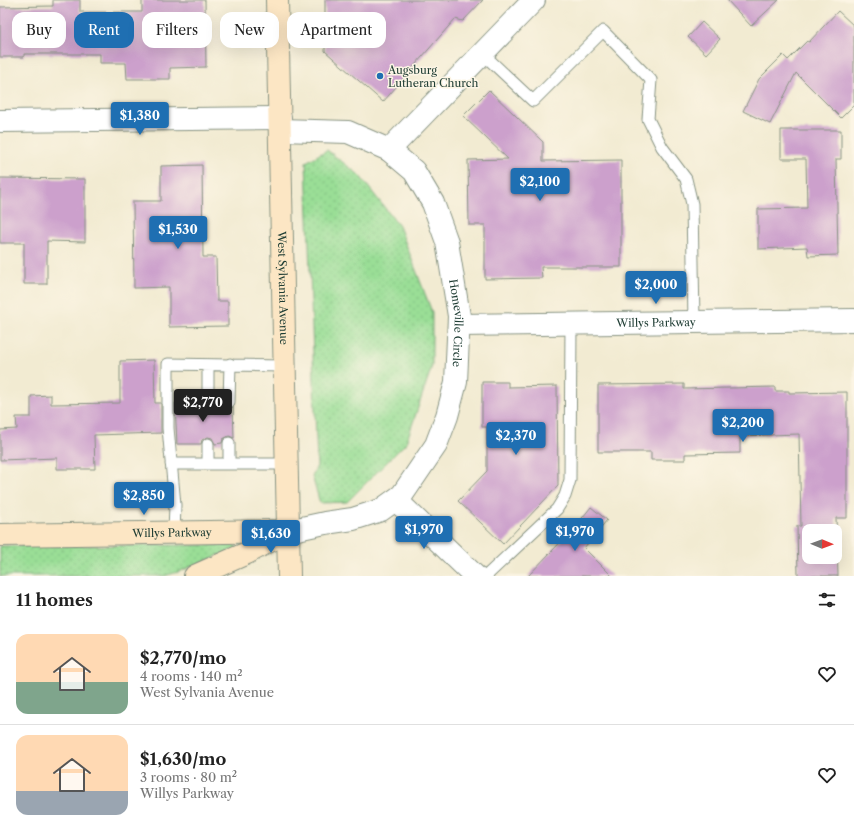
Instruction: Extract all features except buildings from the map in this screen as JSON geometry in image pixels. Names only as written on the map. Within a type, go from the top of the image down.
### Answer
[{"type":"main road","name":"West Sylvania Avenue","points":[[277,0],[289,576]]},
{"type":"main road","name":"Willys Parkway","points":[[0,535],[288,532]]},
{"type":"main road","points":[[195,576],[247,553],[288,532]]},
{"type":"street","points":[[389,150],[534,0]]},
{"type":"street","name":"Homeville Circle","points":[[0,121],[280,124],[348,132],[389,150],[414,171],[433,204],[447,242],[455,281],[459,316],[456,382],[447,416],[436,445],[402,495],[396,500],[381,510],[353,519],[325,523],[288,532]]},
{"type":"street","name":"Willys Parkway","points":[[459,325],[854,320]]},
{"type":"street","points":[[396,500],[459,568],[475,576]]},
{"type":"lane","points":[[482,53],[533,101],[603,31],[651,80],[648,119],[662,146],[686,179],[692,204],[694,322]]},
{"type":"lane","points":[[486,576],[557,508],[565,496],[570,480],[571,323]]},
{"type":"lane","points":[[174,533],[175,505],[168,428],[168,364],[285,366]]},
{"type":"lane","points":[[229,402],[230,364]]},
{"type":"lane","points":[[208,365],[208,402]]},
{"type":"lane","points":[[229,443],[229,464]]},
{"type":"lane","points":[[208,444],[208,464]]},
{"type":"lane","points":[[171,464],[287,464]]},
{"type":"green space","points":[[327,150],[359,175],[399,226],[432,312],[432,366],[406,443],[347,502],[320,503],[312,476],[317,466],[306,162]]},
{"type":"green space","points":[[235,545],[237,548],[178,572],[164,576],[0,576],[0,546]]},
{"type":"place","name":"Augsburg Lutheran Church","points":[[380,76]]}]
